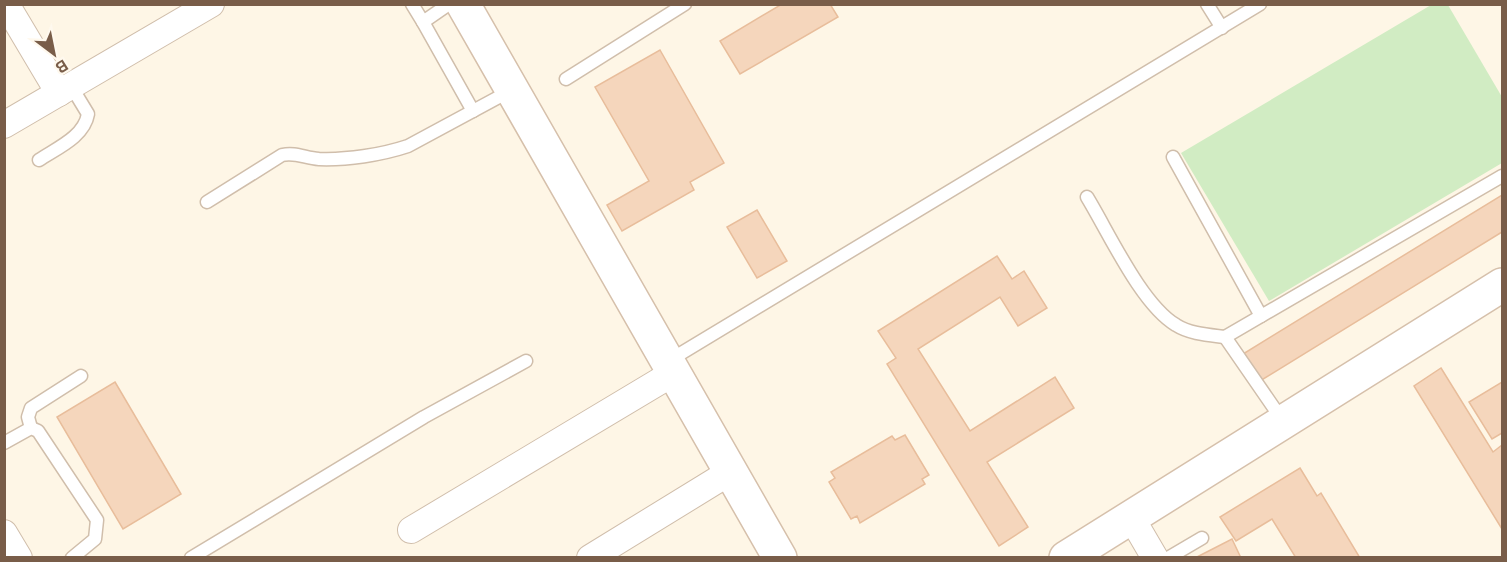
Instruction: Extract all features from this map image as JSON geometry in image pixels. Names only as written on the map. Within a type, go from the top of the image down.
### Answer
[{"type":"street","points":[[6,4],[65,90]]},
{"type":"street","points":[[463,4],[780,558]]},
{"type":"street","points":[[4,125],[198,8]]},
{"type":"street","points":[[1066,558],[1503,285]]},
{"type":"street","points":[[411,530],[672,366]]},
{"type":"street","points":[[590,558],[730,472]]},
{"type":"street","points":[[1131,517],[1155,558]]},
{"type":"street","points":[[4,533],[19,558]]},
{"type":"lane","points":[[412,4],[473,111]]},
{"type":"lane","points":[[423,22],[449,4]]},
{"type":"lane","points":[[566,79],[685,4]]},
{"type":"lane","points":[[1207,4],[1222,28]]},
{"type":"lane","points":[[672,366],[1260,4]]},
{"type":"lane","points":[[39,160],[79,134],[86,125],[88,114],[65,90]]},
{"type":"lane","points":[[207,202],[282,155],[294,152],[315,159],[334,159],[395,150],[408,146],[511,90]]},
{"type":"lane","points":[[1173,158],[1262,316]]},
{"type":"lane","points":[[1088,197],[1153,307],[1179,327],[1206,335],[1225,337],[1503,176]]},
{"type":"lane","points":[[1225,337],[1283,422]]},
{"type":"lane","points":[[191,558],[424,417],[526,361]]},
{"type":"lane","points":[[72,558],[95,539],[97,520],[44,438],[30,428],[28,417],[32,408],[81,376]]},
{"type":"lane","points":[[4,443],[30,428]]},
{"type":"lane","points":[[1168,558],[1202,538]]},
{"type":"green space","points":[[1431,5],[1448,5],[1502,97],[1502,163],[1269,301],[1181,153]]},
{"type":"building","points":[[782,4],[830,4],[838,17],[740,74],[720,41]]},
{"type":"building","points":[[660,50],[724,163],[690,182],[694,190],[622,231],[607,205],[649,181],[595,87]]},
{"type":"building","points":[[1502,195],[1502,232],[1260,381],[1243,354]]},
{"type":"building","points":[[757,210],[787,261],[757,278],[727,227]]},
{"type":"building","points":[[997,256],[1012,279],[1024,271],[1047,308],[1018,326],[1000,297],[918,349],[970,431],[1055,377],[1074,408],[987,462],[1028,527],[999,546],[887,364],[896,358],[878,331]]},
{"type":"building","points":[[1441,368],[1493,452],[1502,445],[1502,529],[1414,386]]},
{"type":"building","points":[[115,382],[181,494],[123,529],[57,417]]},
{"type":"building","points":[[1502,382],[1502,433],[1492,439],[1469,402]]},
{"type":"building","points":[[905,435],[929,475],[922,479],[925,484],[860,523],[857,516],[851,519],[829,482],[835,478],[831,472],[892,436],[895,440]]},
{"type":"building","points":[[1300,468],[1317,496],[1321,493],[1360,558],[1296,558],[1272,519],[1236,541],[1220,517]]},
{"type":"building","points":[[1232,539],[1241,558],[1195,558]]}]
